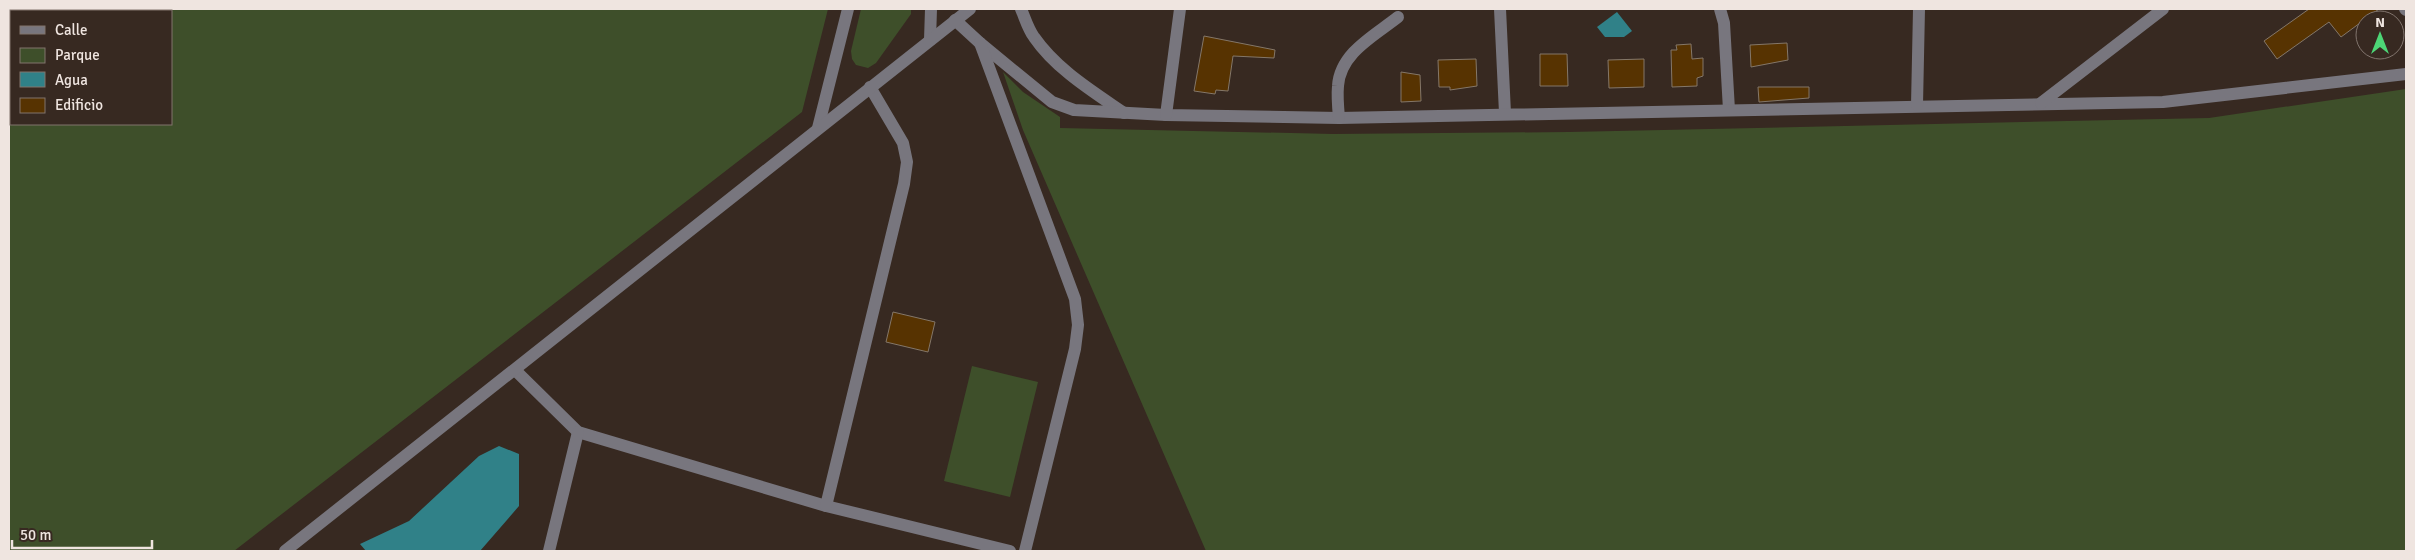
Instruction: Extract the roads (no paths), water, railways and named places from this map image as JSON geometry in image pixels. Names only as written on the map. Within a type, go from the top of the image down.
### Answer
[{"type":"street","points":[[818,128],[848,9]]},
{"type":"street","points":[[930,40],[931,9]]},
{"type":"street","points":[[1021,9],[1033,36],[1049,55],[1092,91],[1124,113]]},
{"type":"street","points":[[1166,115],[1180,9]]},
{"type":"street","points":[[1500,9],[1505,113]]},
{"type":"street","points":[[1720,9],[1724,23],[1729,110]]},
{"type":"street","points":[[1917,105],[1919,9]]},
{"type":"street","points":[[2041,104],[2163,9]]},
{"type":"street","points":[[285,551],[963,13],[980,43],[1075,299],[1078,325],[1075,349],[1025,551]]},
{"type":"street","points":[[1339,118],[1338,86],[1342,68],[1348,57],[1398,17]]},
{"type":"street","points":[[980,43],[1052,102],[1074,110],[1166,115],[1339,118],[1505,113],[2163,102],[2406,74]]},
{"type":"street","points":[[826,506],[904,184],[907,162],[903,143],[870,87]]},
{"type":"street","points":[[515,370],[578,432],[826,506],[1010,551]]},
{"type":"street","points":[[549,551],[578,432]]},
{"type":"water","points":[[1617,12],[1632,31],[1624,37],[1605,37],[1597,27]]},
{"type":"water","points":[[499,446],[519,454],[519,506],[480,551],[366,551],[360,544],[409,521],[479,456]]}]
